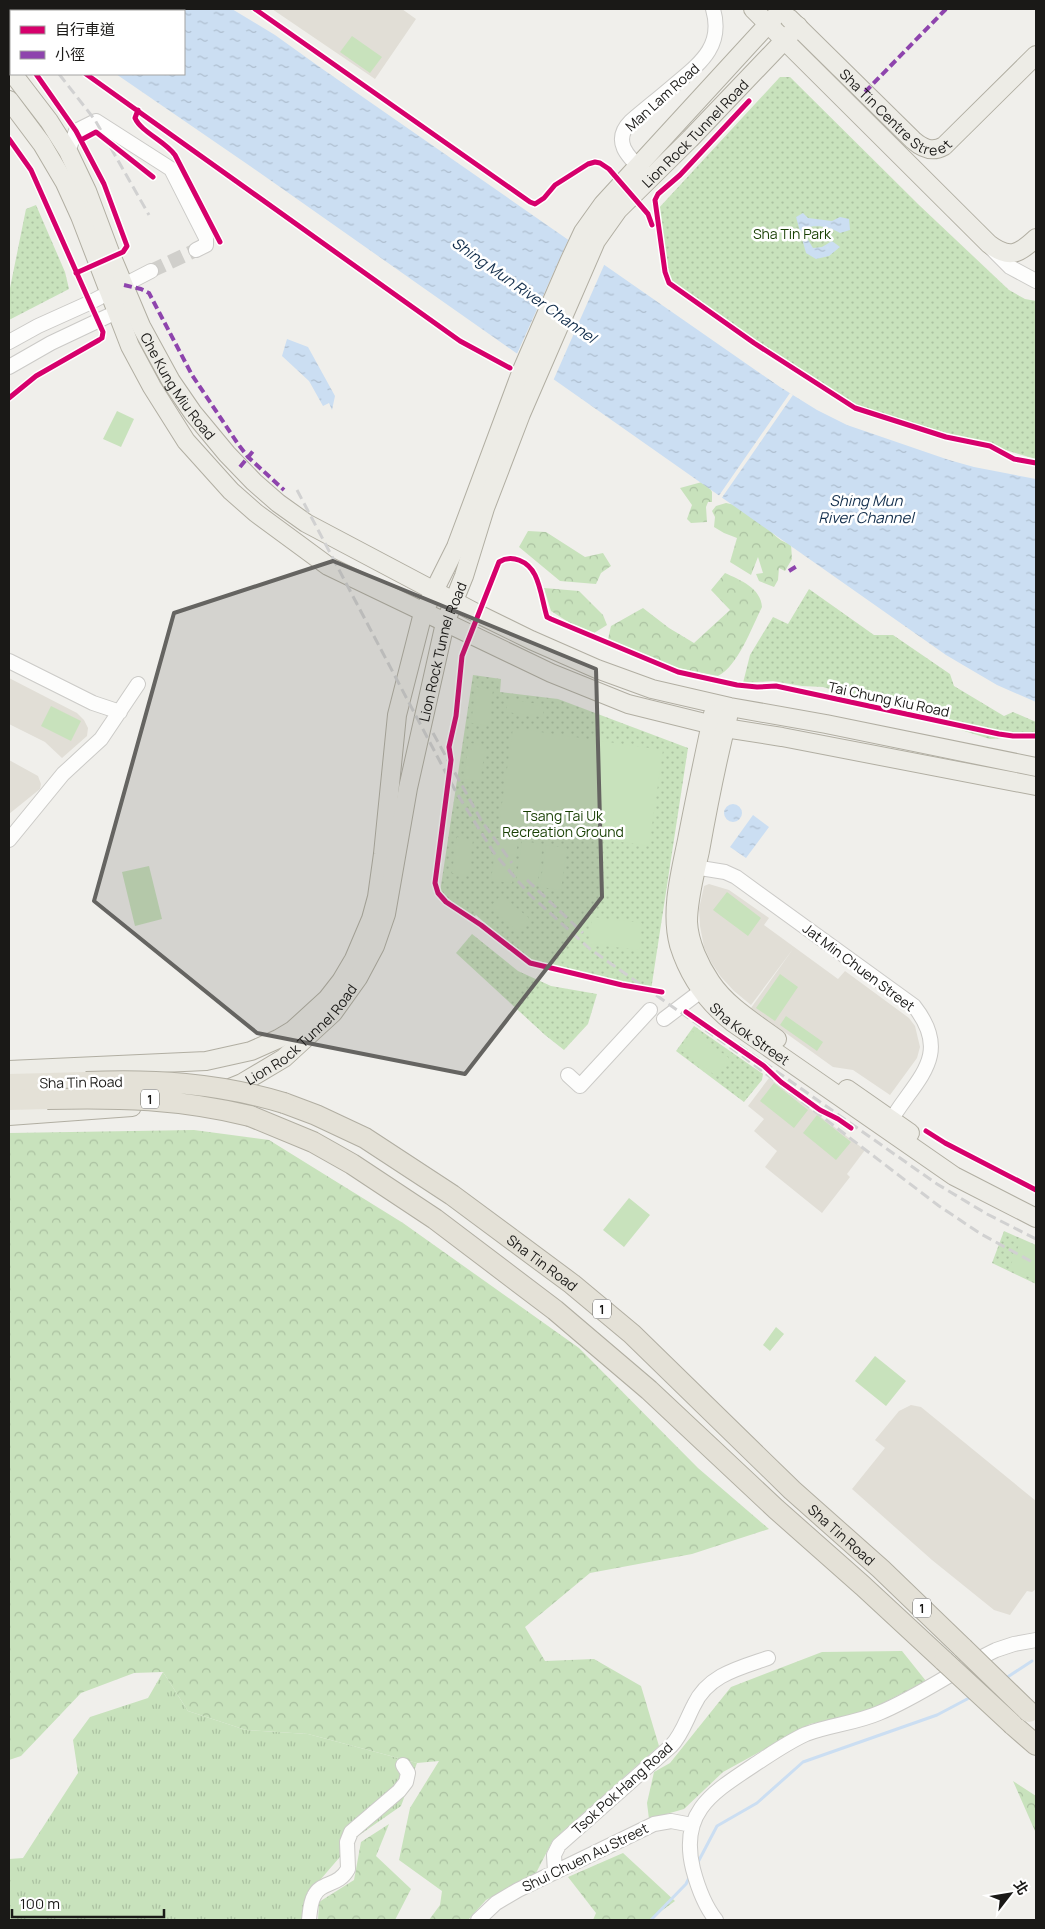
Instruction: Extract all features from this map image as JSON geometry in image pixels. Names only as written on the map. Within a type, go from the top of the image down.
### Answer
[{"type":"highway","name":"Sha Tin Road","points":[[9,1084],[139,1081],[187,1083],[228,1089],[284,1102],[365,1138],[452,1195],[572,1284],[632,1334],[792,1490],[881,1569],[1033,1715]]},
{"type":"highway","name":"Sha Tin Road","points":[[9,1100],[150,1099],[204,1106],[250,1116],[313,1142],[381,1182],[555,1310],[649,1390],[776,1509],[1036,1745]]},
{"type":"main road","name":"Sha Tin Centre Street","points":[[753,9],[989,244],[1001,253],[1012,254],[1021,250],[1036,238]]},
{"type":"main road","name":"Lion Rock Tunnel Road","points":[[644,172],[781,10]]},
{"type":"main road","name":"Sha Tin Centre Street","points":[[781,10],[918,144],[934,150],[944,146],[1036,54]]},
{"type":"main road","name":"Lion Rock Tunnel Road","points":[[9,1070],[206,1061],[236,1056],[265,1046],[286,1034],[305,1020],[327,999],[341,981],[354,959],[371,919],[377,897],[384,854],[397,715],[423,613],[456,547],[529,374],[590,237],[598,209],[644,172],[798,26]]},
{"type":"main road","name":"Che Kung Miu Road","points":[[14,75],[49,121],[68,151],[87,191],[117,289]]},
{"type":"main road","points":[[853,108],[848,95],[849,88],[854,82]]},
{"type":"main road","name":"Che Kung Miu Road","points":[[9,100],[42,144],[65,183],[125,308],[140,366],[176,427],[196,454],[230,491],[256,513],[328,566],[446,623]]},
{"type":"main road","points":[[933,190],[929,182],[929,167],[944,146]]},
{"type":"main road","name":"Che Kung Miu Road","points":[[125,308],[181,396],[221,448],[254,482],[306,523],[453,601]]},
{"type":"main road","name":"Lion Rock Tunnel Road","points":[[9,1116],[157,1105],[215,1094],[242,1083],[284,1058],[333,1013],[358,978],[368,960],[386,914],[408,788],[446,623],[464,576],[529,374]]},
{"type":"main road","points":[[453,601],[531,640],[597,669],[652,689],[723,705],[1036,767]]},
{"type":"main road","points":[[446,623],[551,673],[628,704],[718,726],[1036,786]]},
{"type":"main road","name":"Sha Kok Street","points":[[723,705],[689,866],[675,917],[679,945],[701,991],[732,1022],[888,1125],[960,1167],[1036,1205]]},
{"type":"main road","name":"Sha Kok Street","points":[[689,866],[688,923],[692,943],[704,972],[726,1000],[739,1012],[954,1176],[1036,1218]]},
{"type":"street","name":"Man Lam Road","points":[[644,172],[627,153],[622,144],[623,130],[631,121],[694,69],[707,54],[713,42],[716,27],[713,9]]},
{"type":"street","points":[[68,151],[76,131],[96,121],[171,169],[206,238],[206,245],[196,250]]},
{"type":"street","points":[[989,244],[997,255],[1016,270],[1036,281]]},
{"type":"street","points":[[1016,270],[1030,273],[1036,272]]},
{"type":"street","points":[[9,342],[151,271]]},
{"type":"street","points":[[9,367],[51,343],[125,308]]},
{"type":"street","points":[[9,661],[93,703],[120,712]]},
{"type":"street","points":[[9,840],[63,774],[101,739],[138,684]]},
{"type":"street","name":"Jat Min Chuen Street","points":[[689,866],[725,872],[736,877],[914,1006],[923,1017],[931,1038],[932,1055],[888,1125]]},
{"type":"street","points":[[664,1018],[701,991]]},
{"type":"street","points":[[568,1075],[580,1086],[650,1010]]},
{"type":"street","points":[[712,1919],[704,1902],[690,1853],[692,1825],[699,1810],[715,1792],[796,1739],[811,1732],[862,1720],[879,1713],[996,1650],[1036,1640]]},
{"type":"street","name":"Tsok Pok Hang Road","points":[[555,1872],[554,1855],[559,1845],[671,1746],[677,1739],[698,1696],[705,1688],[726,1673],[768,1658]]},
{"type":"street","points":[[309,1920],[316,1892],[340,1879],[348,1869],[347,1842],[351,1832],[394,1795],[406,1782],[408,1773],[403,1765]]},
{"type":"street","name":"Shui Chuen Au Street","points":[[478,1920],[492,1906],[510,1894],[654,1824],[671,1821],[692,1825]]},
{"type":"highlighted area","points":[[333,561],[596,669],[602,897],[465,1074],[257,1033],[94,901],[174,613]]},
{"type":"shaded area","points":[[272,9],[402,9],[416,19],[375,79]]},
{"type":"shaded area","points":[[9,678],[77,713],[84,720],[88,728],[87,736],[62,758],[45,742],[9,724]]},
{"type":"shaded area","points":[[9,760],[38,776],[41,784],[40,789],[9,814]]},
{"type":"shaded area","points":[[709,884],[729,890],[769,918],[764,925],[838,979],[845,971],[909,1018],[915,1026],[920,1047],[917,1058],[890,1095],[853,1070],[833,1067],[751,1008],[793,949],[751,1005],[721,977],[704,947],[700,926],[699,909],[704,886]]},
{"type":"shaded area","points":[[769,1078],[865,1150],[847,1174],[850,1177],[822,1213],[765,1167],[777,1151],[754,1131],[764,1119],[748,1106]]},
{"type":"shaded area","points":[[911,1405],[921,1407],[1036,1501],[1036,1589],[1032,1592],[1027,1591],[1010,1615],[994,1610],[932,1560],[852,1489],[885,1448],[875,1440],[899,1411]]},
{"type":"green space","points":[[352,36],[382,57],[370,73],[340,52]]},
{"type":"green space","name":"Sha Tin Park","points":[[780,77],[790,77],[919,205],[1009,290],[1025,299],[1036,301],[1036,459],[848,404],[670,281],[657,210]]},
{"type":"green space","points":[[36,205],[65,272],[69,289],[9,320],[9,293],[26,209]]},
{"type":"green space","points":[[117,411],[134,419],[121,447],[103,439]]},
{"type":"green space","points":[[702,482],[708,484],[712,492],[712,502],[708,502],[706,507],[707,522],[691,523],[687,519],[692,505],[680,488]]},
{"type":"green space","points":[[726,503],[758,510],[775,535],[791,544],[792,559],[785,571],[779,568],[778,580],[774,587],[759,581],[756,574],[763,573],[758,557],[751,575],[730,562],[737,538],[714,527],[715,517],[712,511],[716,506]]},
{"type":"green space","points":[[528,531],[546,532],[585,557],[603,553],[611,566],[601,573],[596,584],[560,581],[519,547]]},
{"type":"green space","points":[[725,573],[754,590],[761,600],[762,607],[738,655],[732,664],[718,676],[677,668],[608,639],[611,626],[643,608],[669,628],[694,643],[730,610],[711,590]]},
{"type":"green space","points":[[544,588],[579,591],[603,615],[607,625],[594,633],[573,625],[551,611]]},
{"type":"green space","points":[[809,589],[874,635],[893,635],[950,674],[954,686],[1004,716],[1013,712],[1036,722],[1036,740],[1019,737],[990,739],[823,687],[802,686],[773,681],[743,683],[750,655],[773,617],[788,624]]},
{"type":"green space","name":"Tsang Tai Uk Recreation Ground","points":[[473,675],[501,679],[500,692],[558,699],[688,748],[651,990],[584,979],[546,968],[518,951],[476,915],[473,918],[440,892]]},
{"type":"green space","points":[[476,687],[493,690],[488,726],[471,723]]},
{"type":"green space","points":[[508,699],[544,705],[543,717],[506,712]]},
{"type":"green space","points":[[51,706],[81,721],[71,741],[41,726]]},
{"type":"green space","points":[[513,728],[663,750],[649,846],[499,824]]},
{"type":"green space","points":[[469,743],[486,745],[480,781],[463,779]]},
{"type":"green space","points":[[457,837],[473,840],[468,876],[452,873]]},
{"type":"green space","points":[[497,838],[518,841],[512,883],[491,880]]},
{"type":"green space","points":[[522,841],[543,844],[537,886],[516,883]]},
{"type":"green space","points":[[546,845],[567,848],[561,890],[540,887]]},
{"type":"green space","points":[[149,866],[162,919],[135,926],[122,872]]},
{"type":"green space","points":[[727,892],[761,918],[748,936],[713,910]]},
{"type":"green space","points":[[501,895],[529,918],[518,931],[490,907]]},
{"type":"green space","points":[[592,917],[642,923],[639,950],[589,944]]},
{"type":"green space","points":[[472,934],[518,971],[551,986],[597,994],[588,1024],[564,1050],[545,1035],[456,953]]},
{"type":"green space","points":[[780,974],[798,987],[775,1021],[756,1008]]},
{"type":"green space","points":[[786,1016],[823,1042],[817,1051],[780,1025]]},
{"type":"green space","points":[[694,1026],[763,1074],[762,1080],[744,1102],[676,1051]]},
{"type":"green space","points":[[692,1031],[729,1058],[716,1076],[679,1049]]},
{"type":"green space","points":[[774,1083],[808,1110],[794,1128],[760,1101]]},
{"type":"green space","points":[[817,1115],[851,1142],[836,1160],[803,1133]]},
{"type":"green space","points":[[194,1130],[269,1140],[403,1223],[579,1348],[698,1468],[769,1529],[692,1554],[590,1573],[525,1627],[545,1661],[594,1659],[641,1686],[659,1746],[553,1840],[536,1873],[486,1900],[468,1920],[429,1920],[440,1905],[442,1891],[399,1860],[410,1808],[439,1761],[417,1763],[308,1734],[246,1730],[188,1711],[163,1672],[134,1673],[81,1693],[21,1756],[9,1760],[9,1133]]},
{"type":"green space","points":[[629,1198],[650,1215],[624,1247],[603,1230]]},
{"type":"green space","points":[[1004,1231],[1036,1245],[1036,1284],[992,1263]]},
{"type":"green space","points":[[1021,1240],[1036,1246],[1036,1280],[1009,1269]]},
{"type":"green space","points":[[776,1327],[784,1334],[770,1351],[763,1345]]},
{"type":"green space","points":[[875,1356],[906,1381],[886,1406],[855,1381]]},
{"type":"green space","points":[[902,1651],[926,1681],[864,1713],[810,1724],[723,1772],[684,1809],[649,1819],[647,1803],[654,1772],[670,1763],[731,1687],[822,1652]]},
{"type":"green space","points":[[163,1672],[188,1711],[246,1730],[308,1734],[417,1763],[401,1806],[358,1836],[308,1894],[305,1920],[9,1920],[9,1859],[23,1858],[78,1773],[73,1740],[90,1717],[148,1698]]},
{"type":"green space","points":[[1013,1781],[1036,1796],[1036,1832],[1035,1831]]},
{"type":"green space","points":[[389,1824],[376,1856],[411,1889],[395,1920],[318,1920],[319,1902],[354,1880],[361,1842]]},
{"type":"green space","points":[[623,1853],[675,1901],[649,1920],[593,1920],[596,1913],[568,1877]]},
{"type":"water","name":"Shing Mun River Channel","points":[[14,9],[232,9],[275,35],[780,387],[817,410],[847,425],[949,460],[974,467],[1036,479],[1036,702],[997,685],[946,655],[117,75],[185,75],[185,10]]},
{"type":"water","points":[[803,213],[808,218],[832,221],[840,217],[849,219],[850,230],[840,233],[823,227],[805,228],[807,238],[813,248],[822,247],[832,241],[840,247],[829,256],[816,259],[806,253],[796,217]]},
{"type":"water","points":[[287,339],[308,347],[335,396],[332,410],[329,403],[323,406],[309,381],[282,356]]},
{"type":"water","points":[[729,804],[737,804],[742,809],[740,820],[729,822],[724,817],[724,809]]},
{"type":"water","points":[[753,815],[769,827],[746,858],[730,847]]},
{"type":"pier","points":[[569,238],[605,263],[553,381],[516,356]]},
{"type":"pier","points":[[790,393],[793,395],[721,499],[718,497]]},
{"type":"waterway","points":[[1006,1678],[1032,1661]]},
{"type":"waterway","points":[[697,1864],[717,1826],[757,1803],[803,1762],[937,1715],[971,1697]]},
{"type":"waterway","points":[[651,1920],[686,1884],[690,1876]]},
{"type":"tunnel","points":[[151,271],[196,250]]},
{"type":"railway","points":[[60,75],[95,120],[149,215]]},
{"type":"railway","points":[[297,490],[456,792],[494,853],[530,895],[590,949],[740,1054],[939,1206],[981,1234],[1036,1264]]},
{"type":"railway","points":[[433,733],[481,820],[512,863]]},
{"type":"railway","points":[[527,880],[583,933]]},
{"type":"railway","points":[[739,1045],[937,1184],[987,1214],[1036,1239]]},
{"type":"marked path","points":[[865,92],[946,9]]},
{"type":"marked path","points":[[124,285],[149,293],[192,375],[238,444],[248,457],[284,490]]},
{"type":"marked path","points":[[240,467],[254,450]]},
{"type":"marked path","points":[[789,571],[797,566]]},
{"type":"cycle path","points":[[255,9],[530,202],[535,204],[544,198],[555,185],[588,164],[595,162],[609,169],[648,214],[652,225]]},
{"type":"cycle path","points":[[37,75],[76,131],[104,184],[127,246],[123,252],[76,273]]},
{"type":"cycle path","points":[[87,75],[460,341],[510,368]]},
{"type":"cycle path","points":[[749,101],[680,175],[658,194],[655,200],[665,272],[669,283],[754,343],[855,408],[946,437],[990,446],[1014,459],[1036,463]]},
{"type":"cycle path","points":[[138,110],[135,118],[142,128],[175,155],[220,242]]},
{"type":"cycle path","points":[[81,140],[96,132],[153,177]]},
{"type":"cycle path","points":[[9,139],[31,170],[103,332],[102,338],[36,376],[9,398]]},
{"type":"cycle path","name":"Tai Chung Kiu Road","points":[[662,992],[622,985],[530,963],[481,925],[446,902],[438,893],[435,883],[451,760],[449,747],[456,716],[462,656],[499,562],[509,559],[519,560],[532,570],[539,585],[547,617],[678,672],[737,685],[776,686],[999,734],[1036,736]]},
{"type":"cycle path","points":[[686,1012],[764,1066],[781,1082],[820,1110],[851,1128]]},
{"type":"cycle path","points":[[926,1131],[945,1143],[1036,1190]]}]
